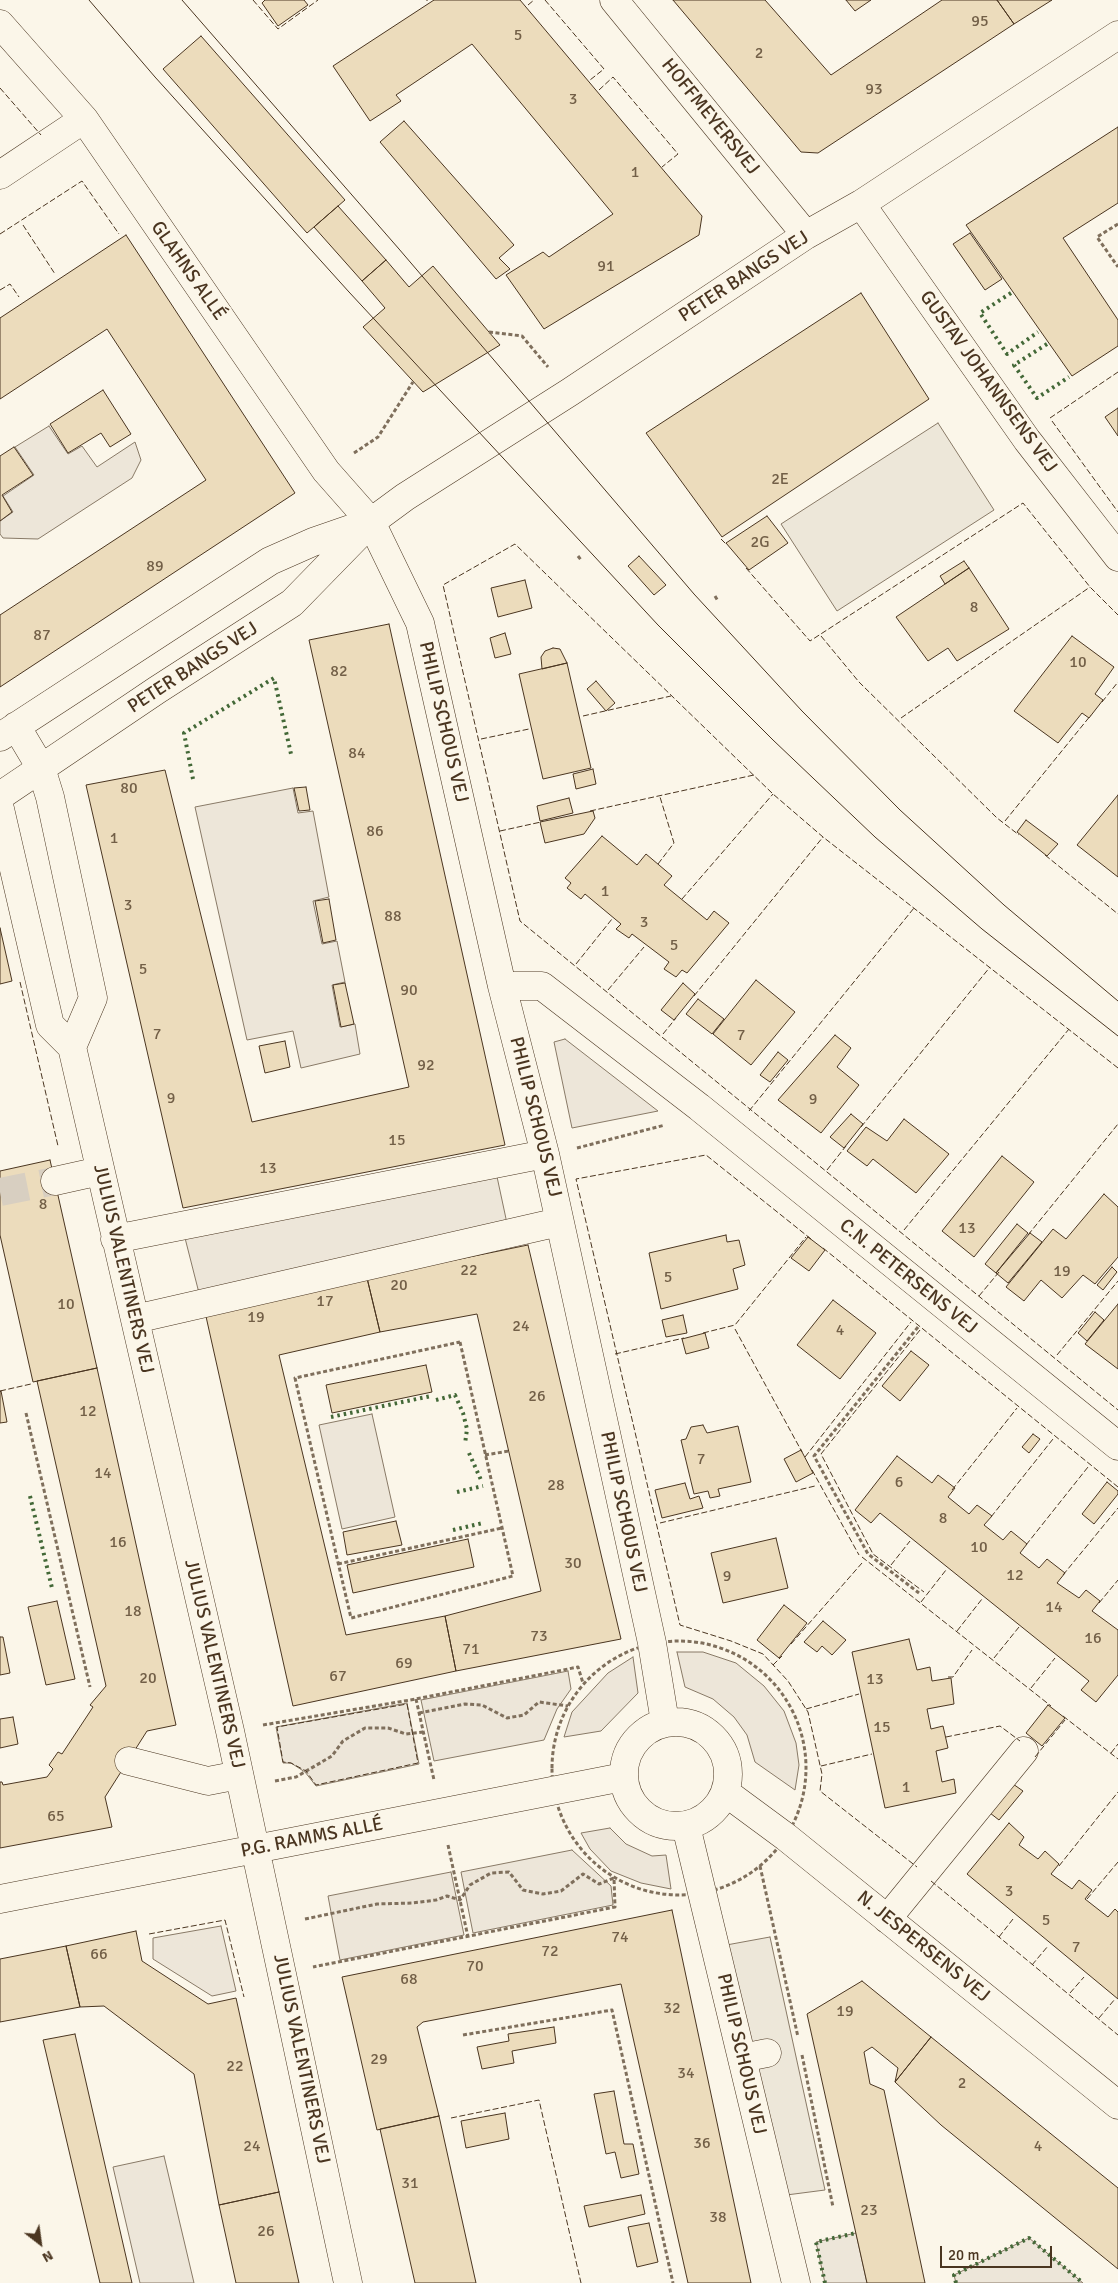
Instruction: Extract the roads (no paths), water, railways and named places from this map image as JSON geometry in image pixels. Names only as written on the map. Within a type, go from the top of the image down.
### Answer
[{"type":"street","name":"HOFFMEYERSVEJ","points":[[614,0],[806,235]]},
{"type":"street","name":"GLAHNS ALLÉ","points":[[0,24],[84,119],[326,471],[371,522]]},
{"type":"street","name":"PETER BANGS VEJ","points":[[0,796],[292,603],[371,522],[806,235],[861,204],[1118,35]]},
{"type":"street","points":[[0,175],[84,119]]},
{"type":"street","name":"GUSTAV JOHANNSENS VEJ","points":[[861,204],[1027,440],[1118,557]]},
{"type":"street","name":"PETER BANGS VEJ","points":[[8,732],[270,561],[314,542],[371,522]]},
{"type":"street","name":"PHILIP SCHOUS VEJ","points":[[371,522],[420,622],[502,986],[545,1154],[652,1643],[665,1722]]},
{"type":"street","points":[[0,809],[50,1025],[72,1047],[93,998],[50,797],[41,768],[8,732]]},
{"type":"street","name":"C.N. PETERSENS VEJ","points":[[502,986],[542,986],[699,1107],[1118,1446]]},
{"type":"street","name":"JULIUS VALENTINERS VEJ","points":[[72,1047],[230,1731],[348,2283]]},
{"type":"street","points":[[115,1239],[545,1154]]},
{"type":"street","points":[[55,1181],[100,1171]]},
{"type":"street","points":[[135,1319],[560,1222]]},
{"type":"street","points":[[665,1722],[684,1722],[702,1728],[716,1740],[725,1756],[729,1774],[725,1792],[716,1808],[703,1820],[686,1826],[664,1826],[644,1816],[629,1798],[623,1777],[625,1758],[634,1742],[648,1730],[665,1722]]},
{"type":"street","points":[[887,1919],[1024,1751]]},
{"type":"street","points":[[128,1761],[208,1781],[241,1781]]},
{"type":"street","name":"P.G. RAMMS ALLÉ","points":[[0,1899],[623,1777]]},
{"type":"street","name":"N. JESPERSENS VEJ","points":[[725,1792],[786,1837],[1118,2105]]},
{"type":"street","name":"PHILIP SCHOUS VEJ","points":[[686,1826],[702,1893],[755,2056],[796,2283]]},
{"type":"tunnel","points":[[0,1192],[55,1181]]},
{"type":"tram line","points":[[89,0],[155,77],[349,292],[658,625],[773,740],[875,837],[982,929],[1118,1036]]},
{"type":"tram line","points":[[182,0],[399,249],[694,594],[802,711],[900,810],[1004,905],[1118,1001]]}]
